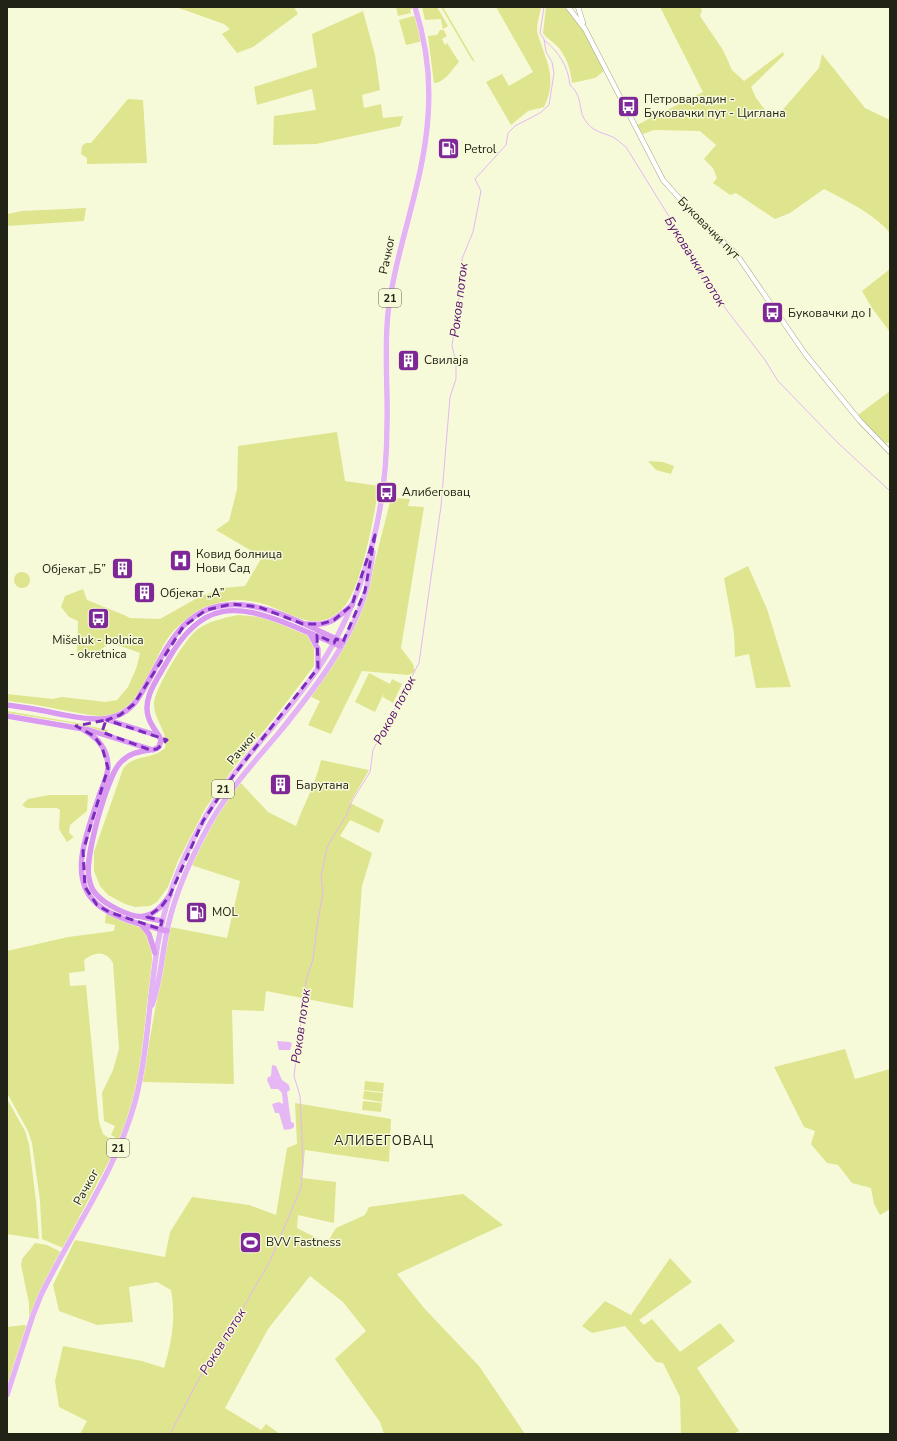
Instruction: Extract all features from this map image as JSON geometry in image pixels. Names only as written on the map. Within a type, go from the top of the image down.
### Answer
[{"type":"highway","points":[[107,720],[120,715],[134,704],[176,635],[189,621],[206,610],[226,605],[249,604],[304,624],[341,644]]},
{"type":"highway","points":[[304,624],[317,625],[331,622],[341,616],[352,605]]},
{"type":"highway","points":[[162,922],[143,916],[130,914],[105,902],[93,890],[87,871],[89,849],[112,776],[119,764],[126,757],[132,753],[156,750],[161,742],[148,717],[147,705],[149,695],[176,646],[185,634],[198,623],[219,612],[247,610],[271,617],[310,634],[335,641]]},
{"type":"highway","points":[[310,634],[318,646],[318,668]]},
{"type":"highway","points":[[7,705],[88,720],[107,720],[159,736]]},
{"type":"highway","points":[[7,716],[77,727],[110,735],[150,750]]},
{"type":"highway","points":[[77,727],[94,736],[102,746],[108,768],[83,851],[82,874],[85,887],[93,901],[102,908],[140,924],[168,931]]},
{"type":"highway","points":[[143,916],[161,907],[170,895]]},
{"type":"highway","points":[[140,924],[149,934],[155,953]]},
{"type":"main road","name":"Рачког","points":[[150,1010],[156,994],[168,931],[184,879],[210,824],[237,783],[316,685],[341,644],[366,591],[382,497],[386,457],[387,318],[399,251],[420,170],[428,116],[427,61],[415,7]]},
{"type":"main road","name":"Рачког","points":[[7,1395],[31,1321],[51,1275],[104,1177],[125,1134],[138,1088],[150,1010],[150,996],[155,953],[160,929],[170,895],[189,848],[214,802],[237,770],[293,704],[335,641],[352,605],[375,535]]},
{"type":"street","name":"Буковачки пут","points":[[568,7],[585,29],[663,180],[685,205],[737,255],[806,355],[860,421],[890,452]]},
{"type":"street","points":[[578,7],[585,29]]},
{"type":"highlighted area","points":[[375,535],[365,591],[343,642],[336,639],[334,643],[317,635],[318,668],[233,776],[203,821],[170,895],[161,907],[147,917],[162,921],[160,929],[109,912],[97,905],[85,887],[83,851],[108,768],[102,747],[94,736],[76,726],[106,720],[102,732],[150,750],[157,749],[167,740],[107,720],[120,715],[134,704],[183,627],[206,610],[232,604],[259,607],[303,624],[321,624],[334,620],[352,605]]},
{"type":"green space","points":[[176,7],[294,7],[298,14],[253,47],[237,53],[222,34],[230,29],[224,24]]},
{"type":"green space","points":[[396,7],[415,7],[410,10],[411,13],[398,16]]},
{"type":"green space","points":[[422,7],[437,7],[448,26],[443,29],[447,36],[442,39],[445,45],[447,43],[459,62],[445,78],[434,83],[428,36],[437,35],[440,30],[443,30],[441,19],[425,20]]},
{"type":"green space","points":[[441,7],[443,7],[475,62],[472,60]]},
{"type":"green space","points":[[496,7],[541,7],[537,32],[549,70],[550,87],[548,97],[544,107],[528,111],[511,125],[486,82],[502,74],[509,86],[533,72]]},
{"type":"green space","points":[[546,7],[564,7],[571,14],[587,37],[604,71],[595,78],[572,83],[570,69],[562,52],[543,33]]},
{"type":"green space","points":[[660,7],[700,7],[702,10],[700,16],[723,50],[732,70],[744,81],[783,52],[784,55],[751,87],[756,98],[769,115],[779,114],[819,68],[822,54],[865,108],[890,120],[890,233],[868,213],[824,189],[790,213],[775,219],[736,193],[730,195],[713,183],[717,178],[713,168],[704,159],[716,145],[700,131],[654,130],[643,134],[637,125],[703,92]]},
{"type":"green space","points":[[363,11],[375,55],[380,90],[362,95],[364,108],[381,104],[383,118],[403,116],[400,126],[316,144],[273,145],[274,116],[316,110],[312,89],[257,105],[254,87],[317,67],[312,34]]},
{"type":"green space","points":[[417,15],[423,41],[406,45],[399,20]]},
{"type":"green space","points":[[128,99],[143,100],[147,163],[87,164],[87,158],[81,154],[82,146],[86,143],[91,143]]},
{"type":"green space","points":[[86,208],[84,221],[7,226],[7,214],[22,211]]},
{"type":"green space","points":[[890,269],[890,332],[872,308],[862,291]]},
{"type":"green space","points":[[890,391],[890,441],[886,444],[858,415]]},
{"type":"green space","points":[[337,432],[345,481],[379,486],[366,551],[356,586],[342,609],[331,617],[321,621],[310,621],[266,605],[250,601],[226,601],[205,608],[189,617],[171,634],[135,698],[126,708],[114,714],[95,716],[7,701],[7,694],[53,699],[62,697],[106,702],[117,700],[128,687],[136,669],[140,653],[112,643],[104,647],[98,657],[77,653],[78,621],[69,617],[61,607],[65,596],[83,589],[87,600],[130,618],[160,619],[199,597],[223,588],[245,586],[262,557],[216,530],[229,521],[237,489],[238,446]]},
{"type":"green space","points":[[648,461],[663,462],[674,466],[671,474],[656,470]]},
{"type":"green space","points":[[391,498],[410,499],[408,506],[424,507],[401,648],[413,664],[415,672],[408,675],[362,671],[331,734],[308,725],[320,701],[311,697],[328,672],[367,593]]},
{"type":"green space","points":[[748,566],[767,609],[791,687],[756,688],[749,654],[735,657],[734,633],[724,578]]},
{"type":"green space","points":[[22,572],[29,577],[30,580],[25,587],[22,588],[15,583],[14,580],[19,573]]},
{"type":"green space","points":[[238,615],[263,617],[307,635],[314,643],[314,666],[272,721],[237,763],[205,809],[178,861],[168,887],[157,902],[150,906],[135,907],[125,904],[108,895],[100,886],[94,871],[94,852],[123,769],[132,761],[155,754],[165,748],[165,737],[156,716],[154,705],[155,698],[164,677],[186,642],[198,629],[203,626],[217,620]]},
{"type":"green space","points":[[369,673],[390,684],[392,679],[402,684],[393,703],[383,697],[384,693],[375,712],[355,702]]},
{"type":"green space","points":[[7,711],[72,722],[108,730],[107,732],[71,723],[7,713]]},
{"type":"green space","points":[[321,760],[369,770],[350,803],[384,820],[379,833],[350,820],[340,836],[372,853],[362,886],[353,1008],[266,991],[264,1011],[232,1010],[234,1084],[142,1082],[170,927],[227,938],[240,881],[191,865],[201,838],[239,781],[268,812],[296,826],[313,785]]},
{"type":"green space","points":[[49,795],[88,795],[87,811],[70,825],[69,833],[74,837],[67,842],[59,829],[60,810],[57,808],[27,808],[22,805],[28,799]]},
{"type":"green space","points":[[106,913],[139,926],[146,934],[151,949],[152,965],[142,1058],[133,1099],[120,1140],[111,1135],[115,1126],[104,1121],[102,1093],[113,1070],[119,1049],[113,963],[103,954],[92,955],[84,960],[85,971],[69,973],[70,986],[86,985],[99,1122],[103,1134],[118,1144],[63,1248],[42,1239],[40,1201],[32,1143],[28,1131],[7,1093],[7,951],[68,937],[114,931],[115,925],[105,923]]},
{"type":"green space","points":[[845,1049],[855,1079],[890,1069],[890,1209],[880,1215],[874,1204],[871,1188],[852,1183],[838,1165],[827,1163],[811,1144],[815,1131],[804,1127],[774,1067]]},
{"type":"green space","points":[[365,1081],[384,1083],[383,1092],[364,1090]]},
{"type":"green space","points":[[364,1091],[383,1093],[382,1102],[363,1099]]},
{"type":"green space","points":[[7,1099],[25,1131],[29,1144],[39,1239],[7,1234]]},
{"type":"green space","points":[[363,1101],[382,1103],[381,1112],[362,1110]]},
{"type":"green space","points":[[295,1103],[391,1119],[389,1162],[305,1150],[302,1178],[336,1182],[334,1223],[298,1215],[297,1228],[327,1243],[336,1228],[365,1215],[369,1207],[463,1194],[503,1225],[397,1274],[424,1308],[479,1366],[525,1434],[384,1434],[380,1422],[335,1359],[366,1331],[343,1302],[310,1276],[268,1329],[225,1408],[261,1430],[266,1424],[280,1434],[80,1434],[87,1421],[59,1407],[55,1381],[63,1346],[142,1361],[164,1368],[169,1349],[173,1320],[171,1290],[157,1282],[129,1287],[133,1322],[97,1325],[59,1311],[53,1285],[75,1240],[165,1257],[170,1232],[192,1197],[249,1205],[276,1215],[287,1148],[297,1144]]},
{"type":"green space","points":[[35,1243],[47,1245],[61,1252],[29,1321],[29,1303],[21,1265],[22,1259]]},
{"type":"green space","points":[[670,1258],[692,1282],[639,1320],[644,1325],[652,1319],[680,1352],[720,1323],[735,1341],[697,1368],[739,1431],[734,1434],[681,1434],[680,1397],[663,1363],[656,1362],[625,1326],[592,1333],[582,1326],[605,1301],[631,1315]]},
{"type":"green space","points":[[28,1326],[7,1390],[7,1327]]},
{"type":"shaded area","points":[[277,1041],[290,1042],[292,1044],[290,1050],[279,1050]]},
{"type":"shaded area","points":[[272,1065],[276,1066],[282,1080],[289,1085],[290,1090],[287,1092],[291,1122],[294,1123],[294,1127],[291,1129],[284,1130],[279,1113],[275,1113],[272,1104],[279,1102],[283,1104],[282,1093],[278,1089],[271,1089],[267,1080],[268,1077],[271,1076]]},
{"type":"waterway","name":"Роков поток","points":[[170,1434],[213,1352],[230,1331],[270,1261],[301,1188],[303,1163],[300,1096],[294,1076],[306,981],[313,959],[323,893],[321,877],[327,847],[370,772],[373,750],[419,663],[441,506],[450,397],[456,379],[456,362],[452,346],[461,284],[462,259],[473,232],[481,191],[475,179],[506,145],[508,133],[515,126],[540,113],[549,105],[554,73],[552,62],[546,52],[544,39],[540,33],[544,7]]},
{"type":"waterway","name":"Буковачки поток","points":[[544,40],[554,49],[562,60],[570,85],[575,90],[579,100],[584,119],[595,130],[613,137],[626,147],[691,252],[706,283],[765,360],[778,381],[838,443],[890,491]]},
{"type":"place","name":"Петроварадин - Буковачки пут - Циглана","points":[[628,106]]},
{"type":"place","name":"Petrol","points":[[448,149]]},
{"type":"place","name":"Буковачки до I","points":[[772,313]]},
{"type":"place","name":"Свилаја","points":[[409,360]]},
{"type":"place","name":"Алибеговац","points":[[386,492]]},
{"type":"place","name":"Ковид болница Нови Сад","points":[[180,561]]},
{"type":"place","name":"Објекат „Б”","points":[[122,569]]},
{"type":"place","name":"Објекат „А”","points":[[145,593]]},
{"type":"place","name":"Mišeluk - bolnica - okretnica","points":[[98,619]]},
{"type":"place","name":"Барутана","points":[[281,785]]},
{"type":"place","name":"MOL","points":[[197,912]]},
{"type":"place","name":"BVV Fastness","points":[[250,1242]]},
{"type":"district","name":"АЛИБЕГОВАЦ","points":[[384,1140]]}]
